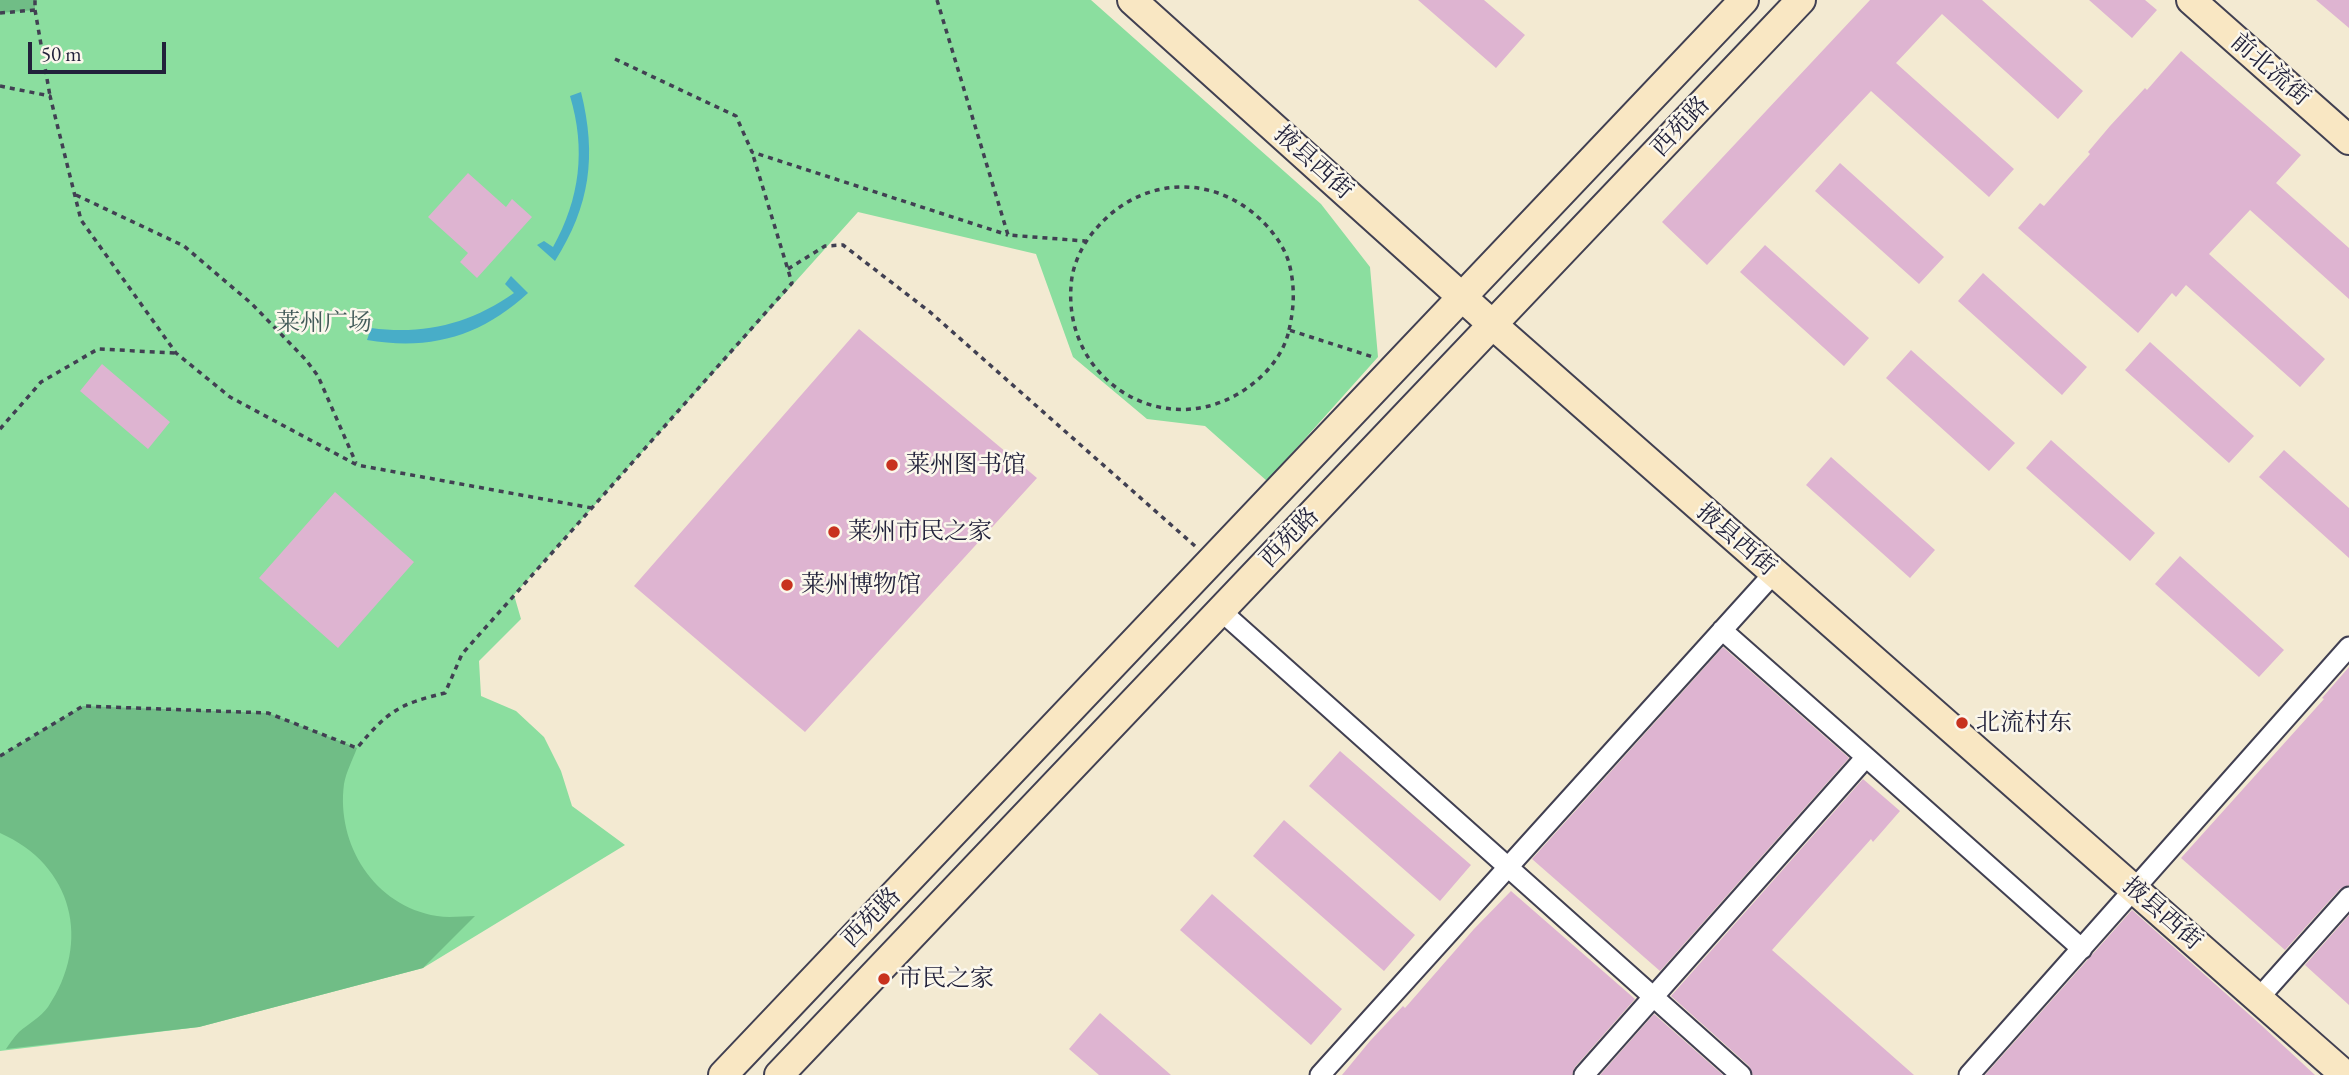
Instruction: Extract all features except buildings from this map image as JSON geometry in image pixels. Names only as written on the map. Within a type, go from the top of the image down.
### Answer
[{"type":"main road","name":"掖县西街","points":[[1132,0],[1462,298],[2345,1075]]},
{"type":"main road","name":"西苑路","points":[[723,1075],[1744,0]]},
{"type":"main road","name":"西苑路","points":[[779,1075],[1801,0]]},
{"type":"main road","name":"前北流街","points":[[2191,0],[2349,140]]},
{"type":"street","points":[[1320,1075],[1774,573]]},
{"type":"street","points":[[1221,611],[1741,1075]]},
{"type":"street","points":[[1722,629],[2082,949]]},
{"type":"street","points":[[1969,1075],[2349,647]]},
{"type":"street","points":[[1584,1075],[1866,757]]},
{"type":"street","points":[[2258,999],[2349,897]]},
{"type":"path","points":[[36,0],[35,10],[50,96],[81,220],[176,353],[230,397],[357,465],[592,508]]},
{"type":"path","points":[[937,0],[1007,235]]},
{"type":"path","points":[[0,13],[35,10]]},
{"type":"path","points":[[0,757],[83,706],[268,713],[357,748],[380,720],[411,702],[445,693],[462,653],[792,283],[752,152],[736,116],[615,59]]},
{"type":"path","points":[[0,86],[50,96]]},
{"type":"path","points":[[752,152],[1007,235],[1085,241]]},
{"type":"path","points":[[1173,186],[1209,189],[1244,204],[1272,230],[1289,264],[1295,302],[1289,330],[1287,339],[1268,372],[1238,396],[1203,409],[1165,409],[1129,397],[1100,375],[1080,345],[1071,305],[1072,275],[1085,241],[1108,214],[1138,195],[1173,186]]},
{"type":"path","points":[[75,195],[184,246],[252,304],[318,376],[357,465]]},
{"type":"path","points":[[788,269],[825,246],[843,245],[941,321],[1212,561]]},
{"type":"path","points":[[1289,330],[1398,365]]},
{"type":"path","points":[[0,429],[41,382],[98,349],[176,353]]},
{"type":"green space","name":"莱州广场","points":[[0,0],[1091,0],[1321,204],[1370,267],[1378,357],[1267,481],[1205,426],[1147,419],[1073,357],[1036,254],[858,212],[514,595],[521,619],[479,661],[481,696],[516,711],[544,737],[561,771],[572,806],[625,845],[423,968],[199,1027],[0,1051]]},
{"type":"green space","points":[[0,0],[35,0],[35,10],[0,13]]},
{"type":"green space","points":[[83,706],[268,713],[357,748],[345,779],[343,806],[346,829],[364,869],[378,886],[395,900],[415,910],[442,917],[475,916],[423,968],[199,1027],[6,1049],[19,1032],[48,1007],[62,982],[69,957],[71,932],[68,908],[59,885],[44,865],[25,847],[0,833],[0,756]]},
{"type":"water","points":[[581,92],[589,138],[587,180],[576,220],[555,261],[537,245],[544,241],[553,247],[569,211],[578,173],[579,154],[570,96]]},
{"type":"water","points":[[511,276],[528,293],[510,308],[473,330],[454,337],[413,343],[367,340],[371,328],[428,328],[481,313],[514,293],[505,284]]},
{"type":"place","name":"莱州图书馆","points":[[892,465]]},
{"type":"place","name":"莱州市民之家","points":[[834,532]]},
{"type":"place","name":"莱州博物馆","points":[[787,585]]},
{"type":"place","name":"北流村东","points":[[1962,723]]},
{"type":"place","name":"市民之家","points":[[884,979]]}]
